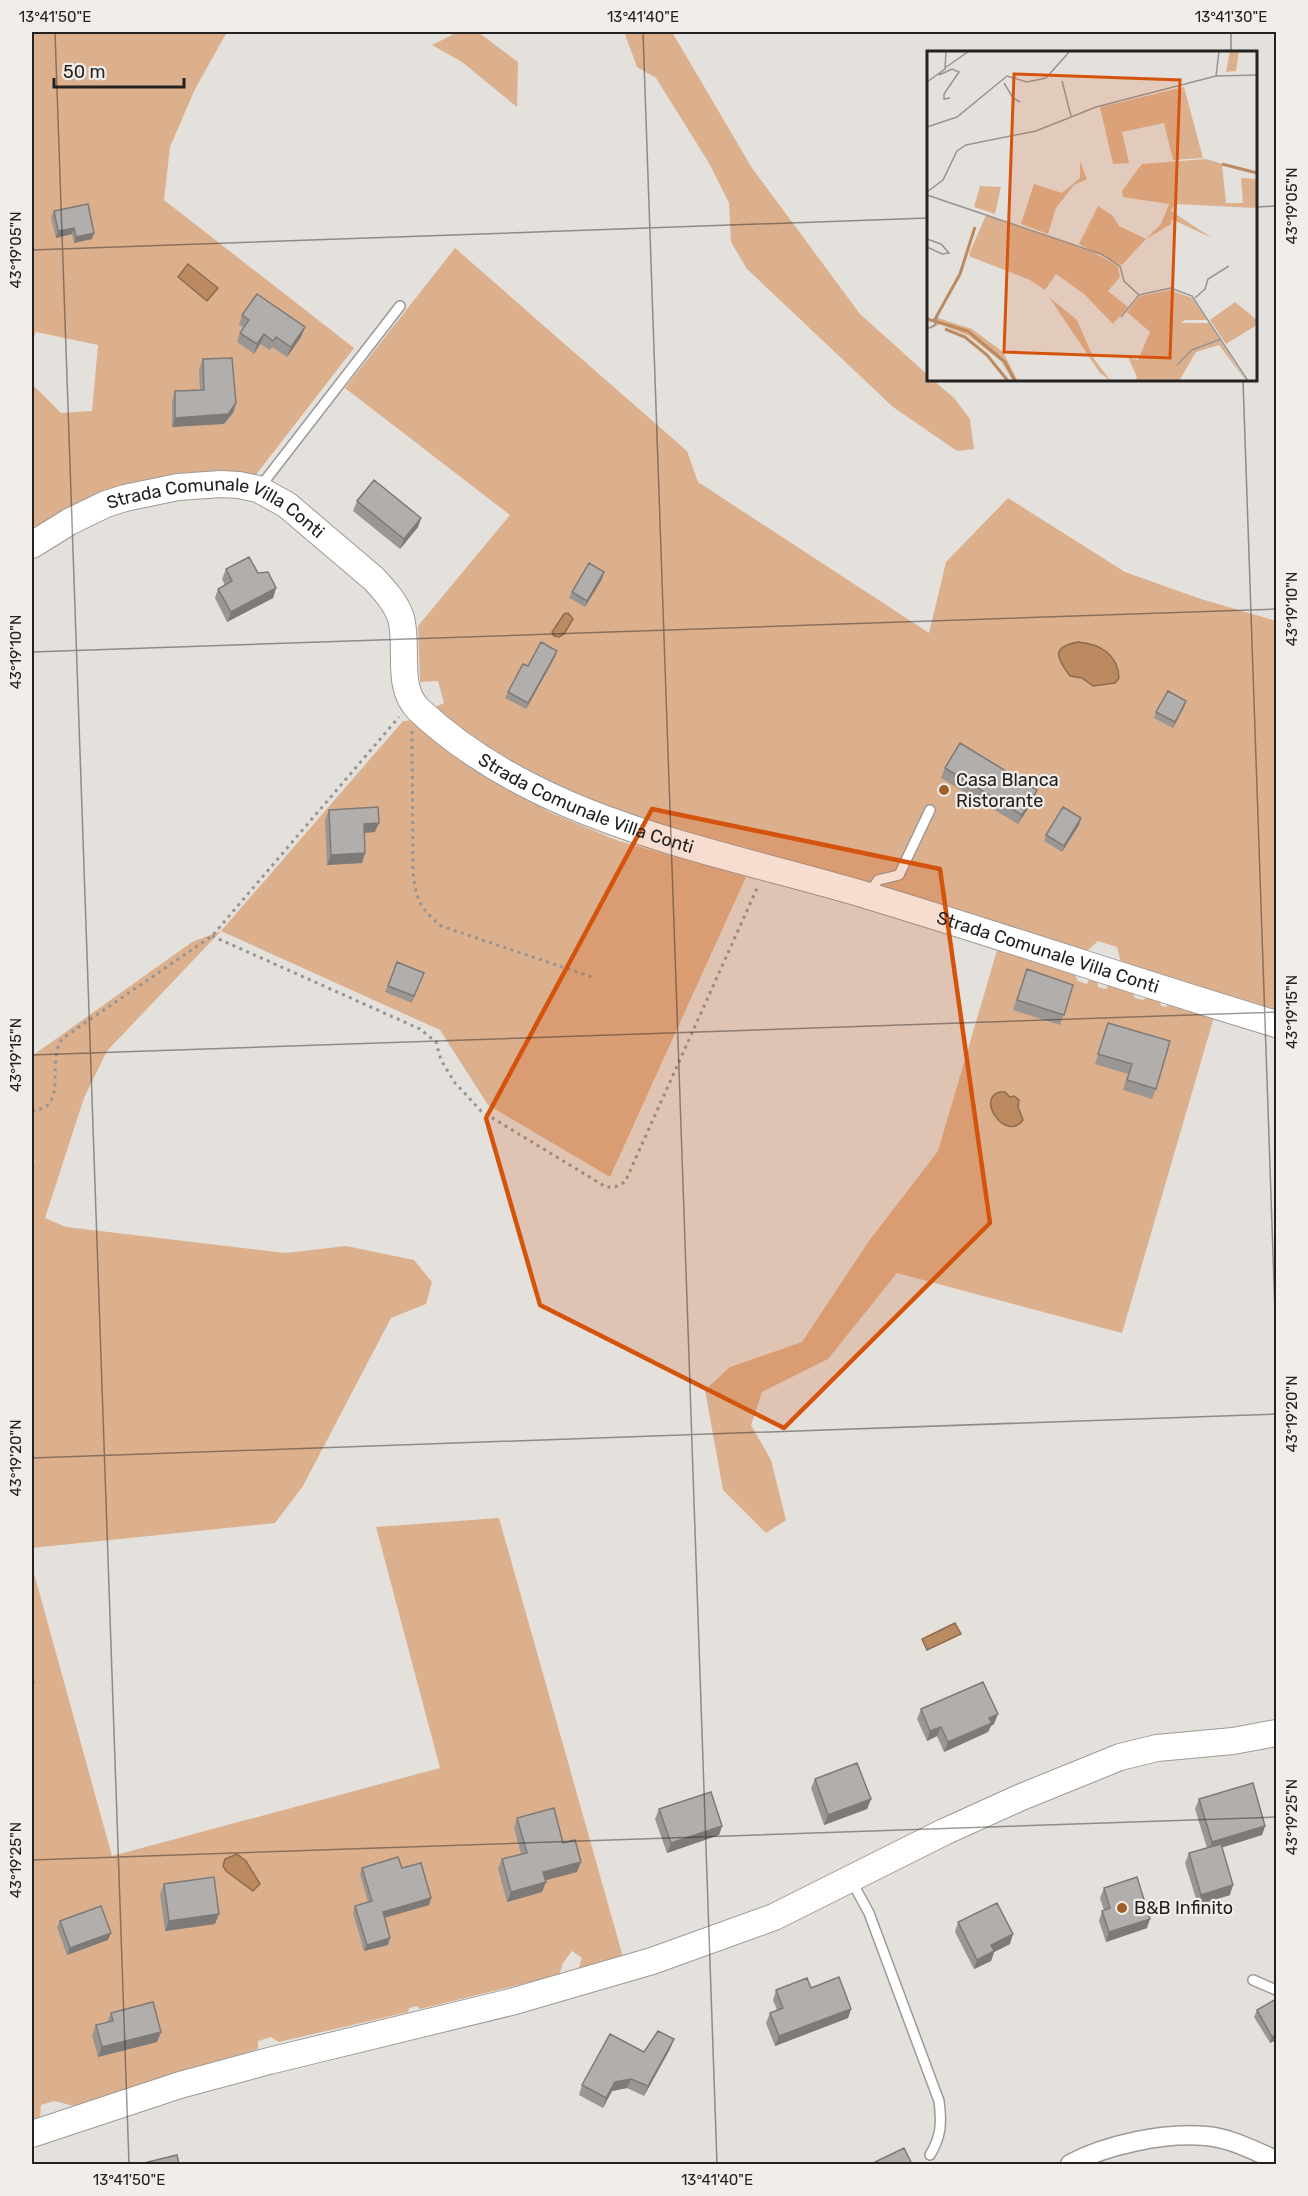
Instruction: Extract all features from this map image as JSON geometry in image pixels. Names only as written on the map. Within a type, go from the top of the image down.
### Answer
[{"type":"street","name":"Strada Comunale Villa Conti","points":[[32,545],[69,522],[106,504],[147,492],[221,484],[258,489],[287,505],[374,579],[386,593],[400,616],[404,633],[406,685],[412,702],[440,728],[487,762],[517,779],[569,804],[647,835],[868,896],[1276,1024]]},
{"type":"street","points":[[32,2134],[180,2085],[511,2002],[652,1961],[774,1917],[955,1827],[1120,1757],[1157,1748],[1233,1741],[1276,1733]]},
{"type":"street","points":[[1070,2164],[1090,2154],[1151,2139],[1179,2135],[1207,2136],[1231,2141],[1276,2160]]},
{"type":"lane","points":[[258,489],[400,306]]},
{"type":"lane","points":[[868,896],[878,880],[899,875],[930,810]]},
{"type":"lane","points":[[851,1880],[873,1924],[939,2101],[941,2132],[930,2155]]},
{"type":"lane","points":[[1253,1980],[1276,1990]]},
{"type":"path","points":[[32,1111],[44,1110],[52,1101],[55,1090],[55,1055],[57,1045],[63,1038],[212,936],[412,702]]},
{"type":"path","points":[[412,702],[413,872],[415,894],[424,911],[441,926],[595,978]]},
{"type":"path","points":[[212,936],[420,1029],[436,1042],[441,1060],[455,1083],[481,1111],[606,1187],[615,1186],[625,1182],[766,868]]},
{"type":"highlighted area","points":[[652,809],[940,869],[990,1223],[784,1428],[540,1305],[486,1118]]},
{"type":"shaded area","points":[[32,32],[227,32],[195,89],[170,147],[164,200],[354,348],[255,476],[222,471],[181,474],[125,484],[76,504],[32,530],[32,384],[61,413],[92,411],[98,345],[36,332],[32,341]],"holes":[[[200,400],[233,413],[224,424],[172,427]]]},
{"type":"shaded area","points":[[458,32],[478,32],[518,62],[517,107],[462,62],[432,45]]},
{"type":"shaded area","points":[[624,32],[672,32],[752,168],[860,314],[927,374],[927,381],[934,381],[954,398],[970,419],[974,449],[957,451],[893,407],[747,269],[731,242],[729,203],[709,163],[656,78],[637,67]]},
{"type":"shaded area","points":[[455,248],[687,451],[698,482],[929,633],[946,562],[1008,498],[1125,572],[1201,599],[1276,621],[1276,1010],[1121,963],[1117,947],[1098,941],[1087,951],[633,817],[568,791],[487,751],[433,708],[444,703],[438,681],[420,682],[418,626],[510,515],[345,388]]},
{"type":"shaded area","points":[[188,264],[218,288],[207,301],[178,277]]},
{"type":"shaded area","points":[[568,613],[573,619],[564,634],[559,637],[554,636],[552,632],[564,614]]},
{"type":"shaded area","points":[[1078,642],[1094,645],[1111,657],[1118,670],[1119,678],[1115,683],[1093,686],[1082,678],[1070,676],[1059,654],[1063,647]]},
{"type":"shaded area","points":[[417,720],[467,761],[549,812],[619,841],[746,877],[610,1177],[488,1105],[440,1030],[221,931],[403,721]]},
{"type":"shaded area","points":[[221,931],[107,1051],[84,1098],[45,1218],[66,1227],[285,1253],[346,1246],[414,1260],[432,1282],[426,1304],[391,1318],[303,1486],[275,1523],[32,1548],[32,1169],[35,1161],[32,1159],[32,1095],[34,1094],[32,1056],[192,942]]},
{"type":"shaded area","points":[[998,947],[1073,971],[1078,981],[1087,984],[1090,977],[1097,979],[1098,987],[1106,989],[1110,983],[1131,990],[1135,998],[1143,1000],[1149,996],[1159,999],[1161,1006],[1166,1007],[1169,1002],[1214,1017],[1122,1333],[897,1273],[828,1359],[762,1392],[751,1425],[771,1460],[786,1520],[766,1533],[723,1490],[705,1390],[730,1367],[802,1342],[869,1241],[938,1151]],"holes":[[[1167,1051],[1124,1090],[1128,1074]]]},
{"type":"shaded area","points":[[1005,1092],[1010,1097],[1014,1096],[1019,1100],[1018,1107],[1023,1120],[1016,1126],[1002,1123],[992,1110],[993,1096]]},
{"type":"shaded area","points":[[499,1518],[623,1957],[578,1970],[582,1958],[572,1951],[563,1963],[559,1975],[420,2009],[417,2006],[409,2008],[408,2012],[279,2042],[271,2037],[258,2041],[258,2049],[74,2106],[54,2101],[41,2105],[40,2117],[32,2120],[32,1566],[112,1856],[440,1768],[376,1527]]},
{"type":"shaded area","points":[[955,1623],[961,1634],[927,1650],[922,1639]]},
{"type":"shaded area","points":[[237,1854],[246,1861],[260,1884],[253,1891],[226,1871],[223,1866],[225,1859]]},
{"type":"building","points":[[88,204],[94,233],[76,237],[74,228],[58,231],[54,211]]},
{"type":"building","points":[[257,294],[305,327],[291,347],[276,337],[273,341],[264,334],[257,344],[240,333],[249,320],[242,315]]},
{"type":"building","points":[[232,358],[236,403],[228,414],[175,418],[175,391],[204,390],[203,359]]},
{"type":"building","points":[[374,480],[421,518],[404,539],[357,501]]},
{"type":"building","points":[[249,557],[258,573],[268,572],[276,588],[231,612],[218,589],[232,581],[226,569]]},
{"type":"building","points":[[589,563],[604,572],[587,601],[572,592]]},
{"type":"building","points":[[541,642],[557,651],[528,703],[508,692],[523,664],[528,666]]},
{"type":"building","points":[[1168,691],[1186,701],[1175,722],[1156,712]]},
{"type":"building","points":[[960,743],[1037,790],[1022,815],[945,768]]},
{"type":"building","points":[[378,807],[379,823],[364,824],[365,853],[331,855],[329,810]]},
{"type":"building","points":[[1063,807],[1081,818],[1064,846],[1046,835]]},
{"type":"building","points":[[397,962],[424,973],[414,996],[388,986]]},
{"type":"building","points":[[1027,969],[1073,985],[1064,1015],[1017,1000]]},
{"type":"building","points":[[1108,1023],[1170,1041],[1156,1089],[1127,1080],[1132,1064],[1098,1054]]},
{"type":"building","points":[[983,1682],[998,1714],[989,1718],[992,1723],[948,1742],[941,1727],[930,1731],[921,1709]]},
{"type":"building","points":[[857,1763],[871,1799],[828,1815],[815,1779]]},
{"type":"building","points":[[1253,1783],[1265,1826],[1212,1842],[1199,1799]]},
{"type":"building","points":[[711,1792],[722,1826],[671,1843],[659,1809]]},
{"type":"building","points":[[554,1808],[563,1843],[575,1840],[581,1862],[543,1872],[546,1882],[511,1892],[502,1859],[527,1853],[517,1818]]},
{"type":"building","points":[[1221,1844],[1233,1885],[1201,1895],[1189,1853]]},
{"type":"building","points":[[398,1857],[402,1868],[421,1863],[431,1898],[383,1912],[390,1938],[367,1945],[355,1906],[372,1901],[362,1868]]},
{"type":"building","points":[[214,1877],[219,1914],[169,1921],[164,1884]]},
{"type":"building","name":"B&B Infinito","points":[[1137,1877],[1150,1919],[1109,1932],[1102,1911],[1110,1908],[1104,1888]]},
{"type":"building","points":[[997,1903],[1013,1934],[991,1945],[994,1951],[977,1960],[958,1922]]},
{"type":"building","points":[[101,1906],[111,1933],[70,1948],[60,1921]]},
{"type":"building","points":[[839,1977],[851,2009],[779,2036],[770,2013],[783,2008],[776,1990],[807,1978],[811,1988]]},
{"type":"building","points":[[1276,1999],[1276,2034],[1272,2037],[1257,2010]]},
{"type":"building","points":[[153,2002],[161,2032],[102,2047],[96,2025],[113,2021],[111,2013]]},
{"type":"building","points":[[658,2031],[674,2039],[648,2086],[631,2079],[615,2082],[606,2098],[582,2085],[610,2034],[644,2052]]},
{"type":"building","points":[[904,2148],[912,2164],[873,2163]]},
{"type":"building","points":[[177,2155],[179,2164],[140,2164]]},
{"type":"place","name":"Casa Blanca Ristorante","points":[[944,790]]},
{"type":"place","name":"B&B Infinito","points":[[1122,1908]]}]
